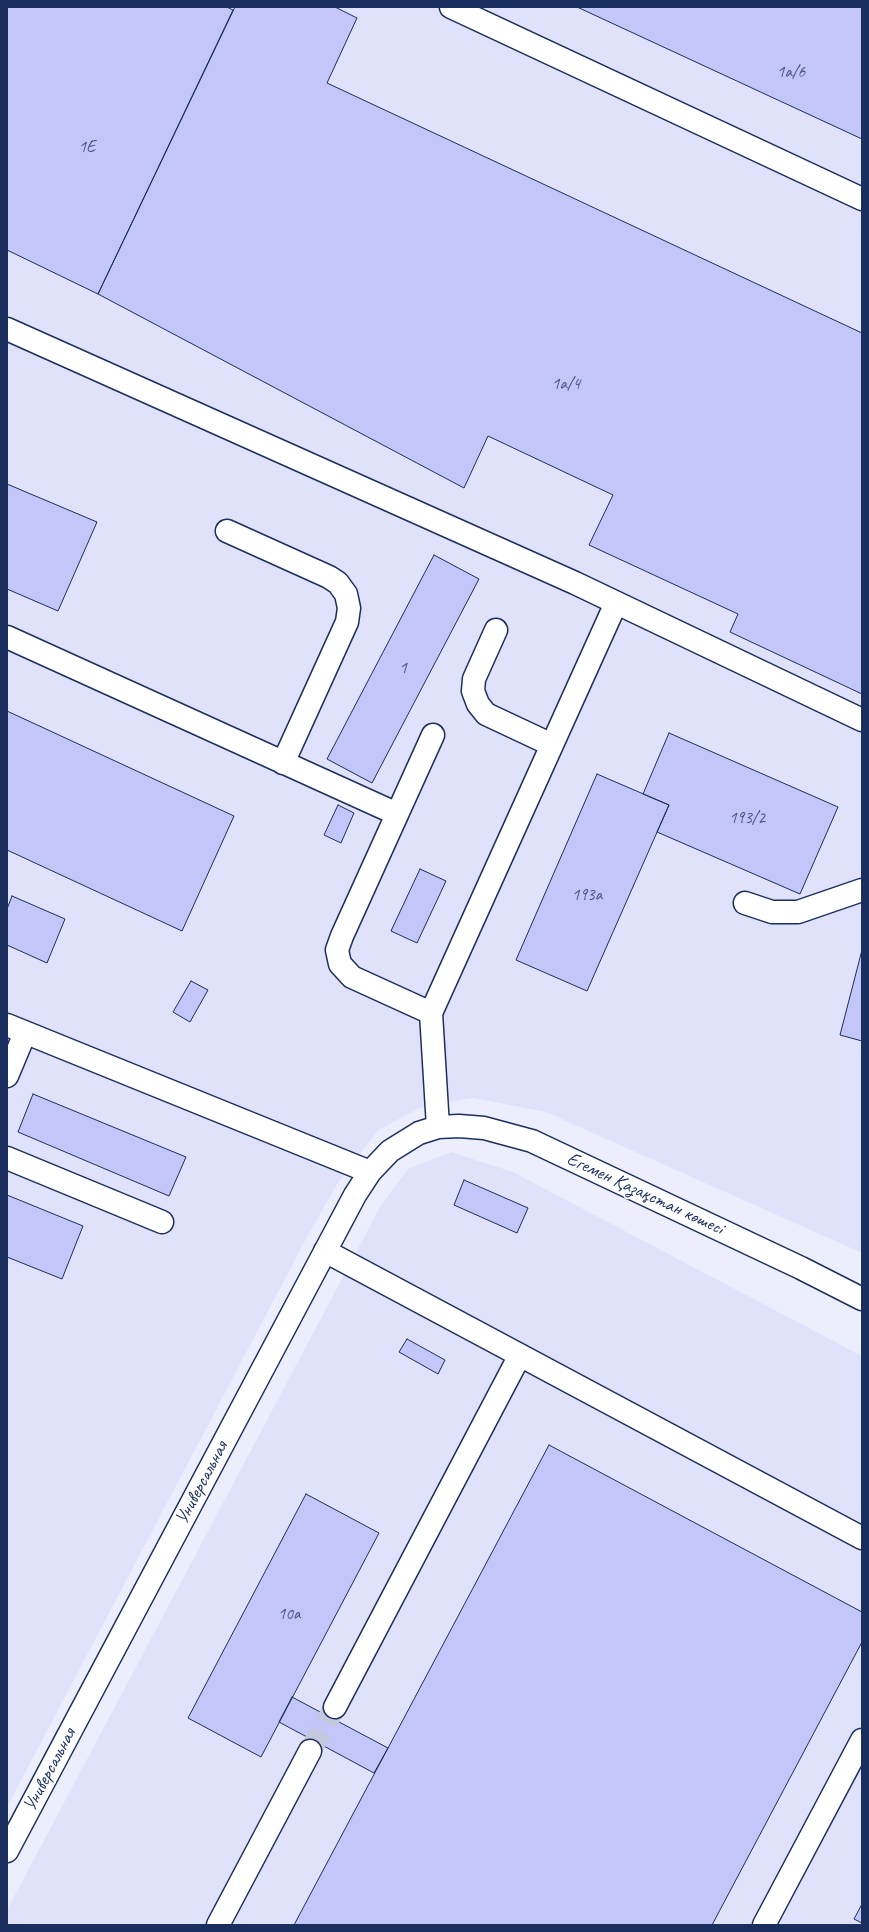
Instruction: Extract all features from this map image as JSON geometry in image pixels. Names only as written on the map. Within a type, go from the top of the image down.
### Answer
[{"type":"street","points":[[451,7],[862,199]]},
{"type":"street","points":[[7,329],[616,602],[862,720]]},
{"type":"street","points":[[227,531],[329,577],[338,584],[346,594],[349,608],[347,622],[283,763]]},
{"type":"street","points":[[428,1130],[431,1012],[616,602]]},
{"type":"street","points":[[496,630],[474,679],[473,691],[478,704],[486,714],[552,745]]},
{"type":"street","points":[[7,637],[397,814]]},
{"type":"street","points":[[431,1012],[352,977],[340,964],[337,950],[432,735]]},
{"type":"street","points":[[745,903],[772,912],[798,912],[862,890]]},
{"type":"street","points":[[7,1076],[16,1029],[370,1172]]},
{"type":"street","name":"Егемен Қазақстан көшесі","points":[[428,1130],[484,1128],[532,1141],[862,1299]]},
{"type":"street","name":"Универсальная","points":[[7,1852],[355,1195],[370,1172],[390,1151],[428,1130]]},
{"type":"street","points":[[7,1158],[162,1222]]},
{"type":"street","points":[[325,1252],[862,1538]]},
{"type":"street","points":[[800,1268],[862,1285]]},
{"type":"street","points":[[335,1707],[520,1355]]},
{"type":"street","points":[[764,1925],[862,1740]]},
{"type":"street","points":[[218,1925],[310,1751]]},
{"type":"shaded area","points":[[7,7],[862,7],[862,1253],[546,1112],[473,1098],[422,1107],[378,1130],[336,1186],[307,1237],[7,1807]]},
{"type":"shaded area","points":[[451,1152],[513,1172],[862,1356],[862,1925],[7,1925],[7,1910],[380,1207],[408,1169]]},
{"type":"building","points":[[7,7],[227,7],[233,10],[98,294],[7,250]]},
{"type":"building","points":[[235,7],[335,7],[357,18],[327,83],[862,333],[862,694],[730,632],[738,614],[589,545],[613,495],[488,436],[464,488],[98,294]]},
{"type":"building","points":[[577,7],[862,7],[862,139]]},
{"type":"building","points":[[7,484],[97,522],[58,611],[7,589]]},
{"type":"building","points":[[434,555],[479,579],[372,783],[327,759]]},
{"type":"building","points":[[7,711],[234,816],[182,931],[7,850]]},
{"type":"building","points":[[669,733],[838,807],[800,894],[657,832],[669,805],[643,794]]},
{"type":"building","points":[[597,774],[669,805],[587,991],[516,960]]},
{"type":"building","points":[[338,805],[354,813],[341,843],[324,835]]},
{"type":"building","points":[[420,869],[446,881],[417,943],[391,931]]},
{"type":"building","points":[[12,896],[65,919],[47,963],[7,945],[7,909]]},
{"type":"building","points":[[862,950],[862,1041],[840,1035]]},
{"type":"building","points":[[191,981],[208,990],[190,1022],[173,1012]]},
{"type":"building","points":[[33,1094],[186,1157],[169,1196],[18,1132]]},
{"type":"building","points":[[464,1180],[528,1208],[517,1233],[454,1205]]},
{"type":"building","points":[[7,1195],[83,1226],[62,1279],[7,1257]]},
{"type":"building","points":[[407,1339],[445,1360],[438,1374],[399,1352]]},
{"type":"building","points":[[549,1445],[862,1612],[862,1642],[712,1925],[294,1925]]},
{"type":"building","points":[[306,1494],[379,1533],[261,1757],[188,1718]]},
{"type":"building","points":[[292,1697],[388,1748],[374,1773],[279,1722]]},
{"type":"building","points":[[862,1904],[862,1923],[854,1919]]},
{"type":"tunnel","points":[[310,1751],[335,1707]]}]
